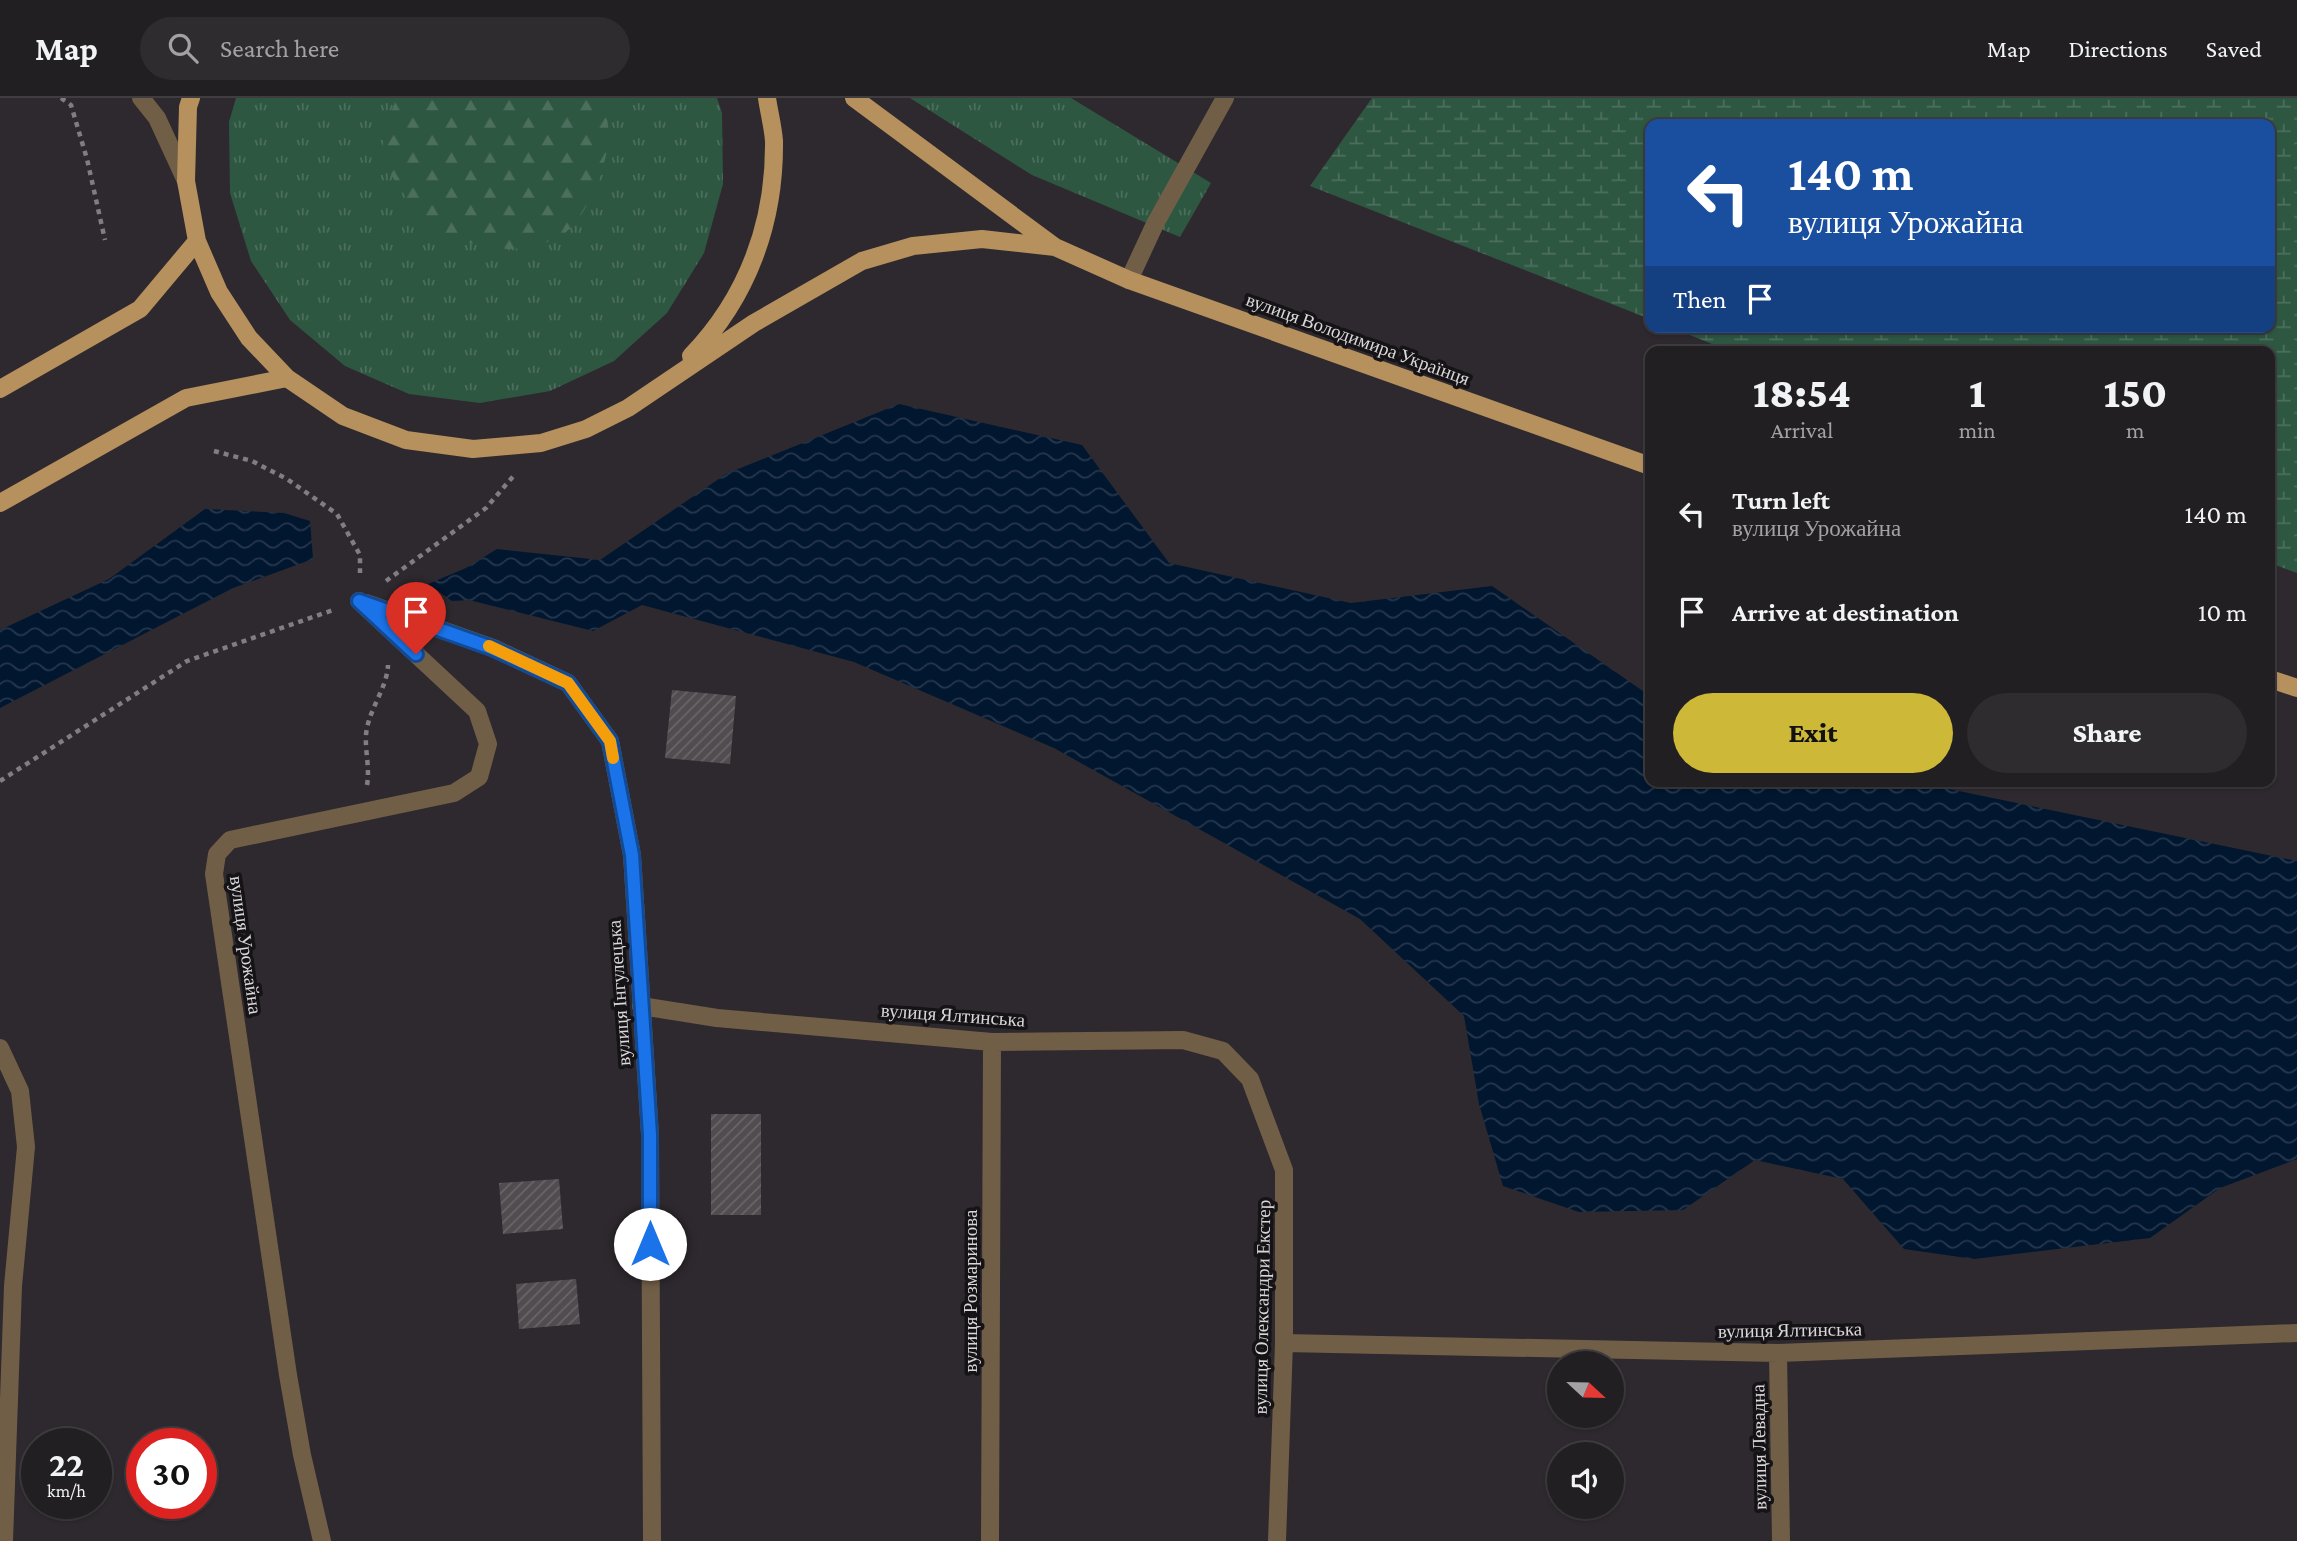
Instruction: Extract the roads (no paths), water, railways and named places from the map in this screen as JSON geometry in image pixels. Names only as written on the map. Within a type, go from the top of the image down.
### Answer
[{"type":"main road","points":[[191,98],[188,107],[186,181],[197,241],[219,292],[249,338],[287,378],[343,416],[406,440],[473,449],[541,443],[586,429],[607,419],[628,408],[666,381],[714,332],[749,273],[769,207],[774,139],[767,98]]},
{"type":"main road","name":"вулиця Володимира Українця","points":[[853,98],[1055,247],[1129,280],[1645,464]]},
{"type":"main road","name":"вулиця Володимира Українця","points":[[666,381],[754,323],[862,261],[913,246],[982,239],[1055,247]]},
{"type":"main road","points":[[0,389],[140,309],[197,241]]},
{"type":"main road","points":[[0,503],[186,398],[287,378]]},
{"type":"main road","points":[[2275,681],[2297,688]]},
{"type":"street","points":[[141,98],[157,118],[186,181]]},
{"type":"street","points":[[1129,280],[1155,224],[1225,98]]},
{"type":"street","name":"вулиця Урожайна","points":[[322,1541],[290,1388],[214,874],[217,854],[230,840],[454,793],[479,777],[488,744],[477,711],[359,601]]},
{"type":"street","name":"вулиця Інгулецька","points":[[359,601],[492,648],[568,683],[610,741],[632,855],[650,1135],[652,1541]]},
{"type":"street","name":"вулиця Ялтинська","points":[[641,1006],[717,1018],[992,1042],[1183,1040],[1223,1051],[1250,1079]]},
{"type":"street","name":"вулиця Розмаринова","points":[[989,1541],[992,1042]]},
{"type":"street","points":[[0,1048],[20,1091],[26,1147],[13,1286],[4,1541]]},
{"type":"street","name":"вулиця Олександри Екстер","points":[[1250,1079],[1284,1170],[1284,1343],[1277,1541]]},
{"type":"street","name":"вулиця Ялтинська","points":[[1284,1343],[1778,1353],[2297,1333]]},
{"type":"street","name":"вулиця Левадна","points":[[1778,1353],[1781,1541]]},
{"type":"water","points":[[899,404],[1082,445],[1169,563],[1351,603],[1492,586],[1645,693],[1645,787],[1939,787],[2297,861],[2297,1159],[2220,1188],[2150,1238],[1974,1259],[1904,1249],[1843,1179],[1755,1160],[1683,1210],[1579,1212],[1503,1186],[1479,1104],[1464,1016],[1360,919],[1054,748],[854,662],[642,605],[593,631],[469,600],[452,601],[428,584],[466,568],[497,549],[600,560],[726,474]]},
{"type":"water","points":[[205,509],[284,513],[310,521],[313,559],[233,588],[0,708],[0,630],[109,579]]}]
